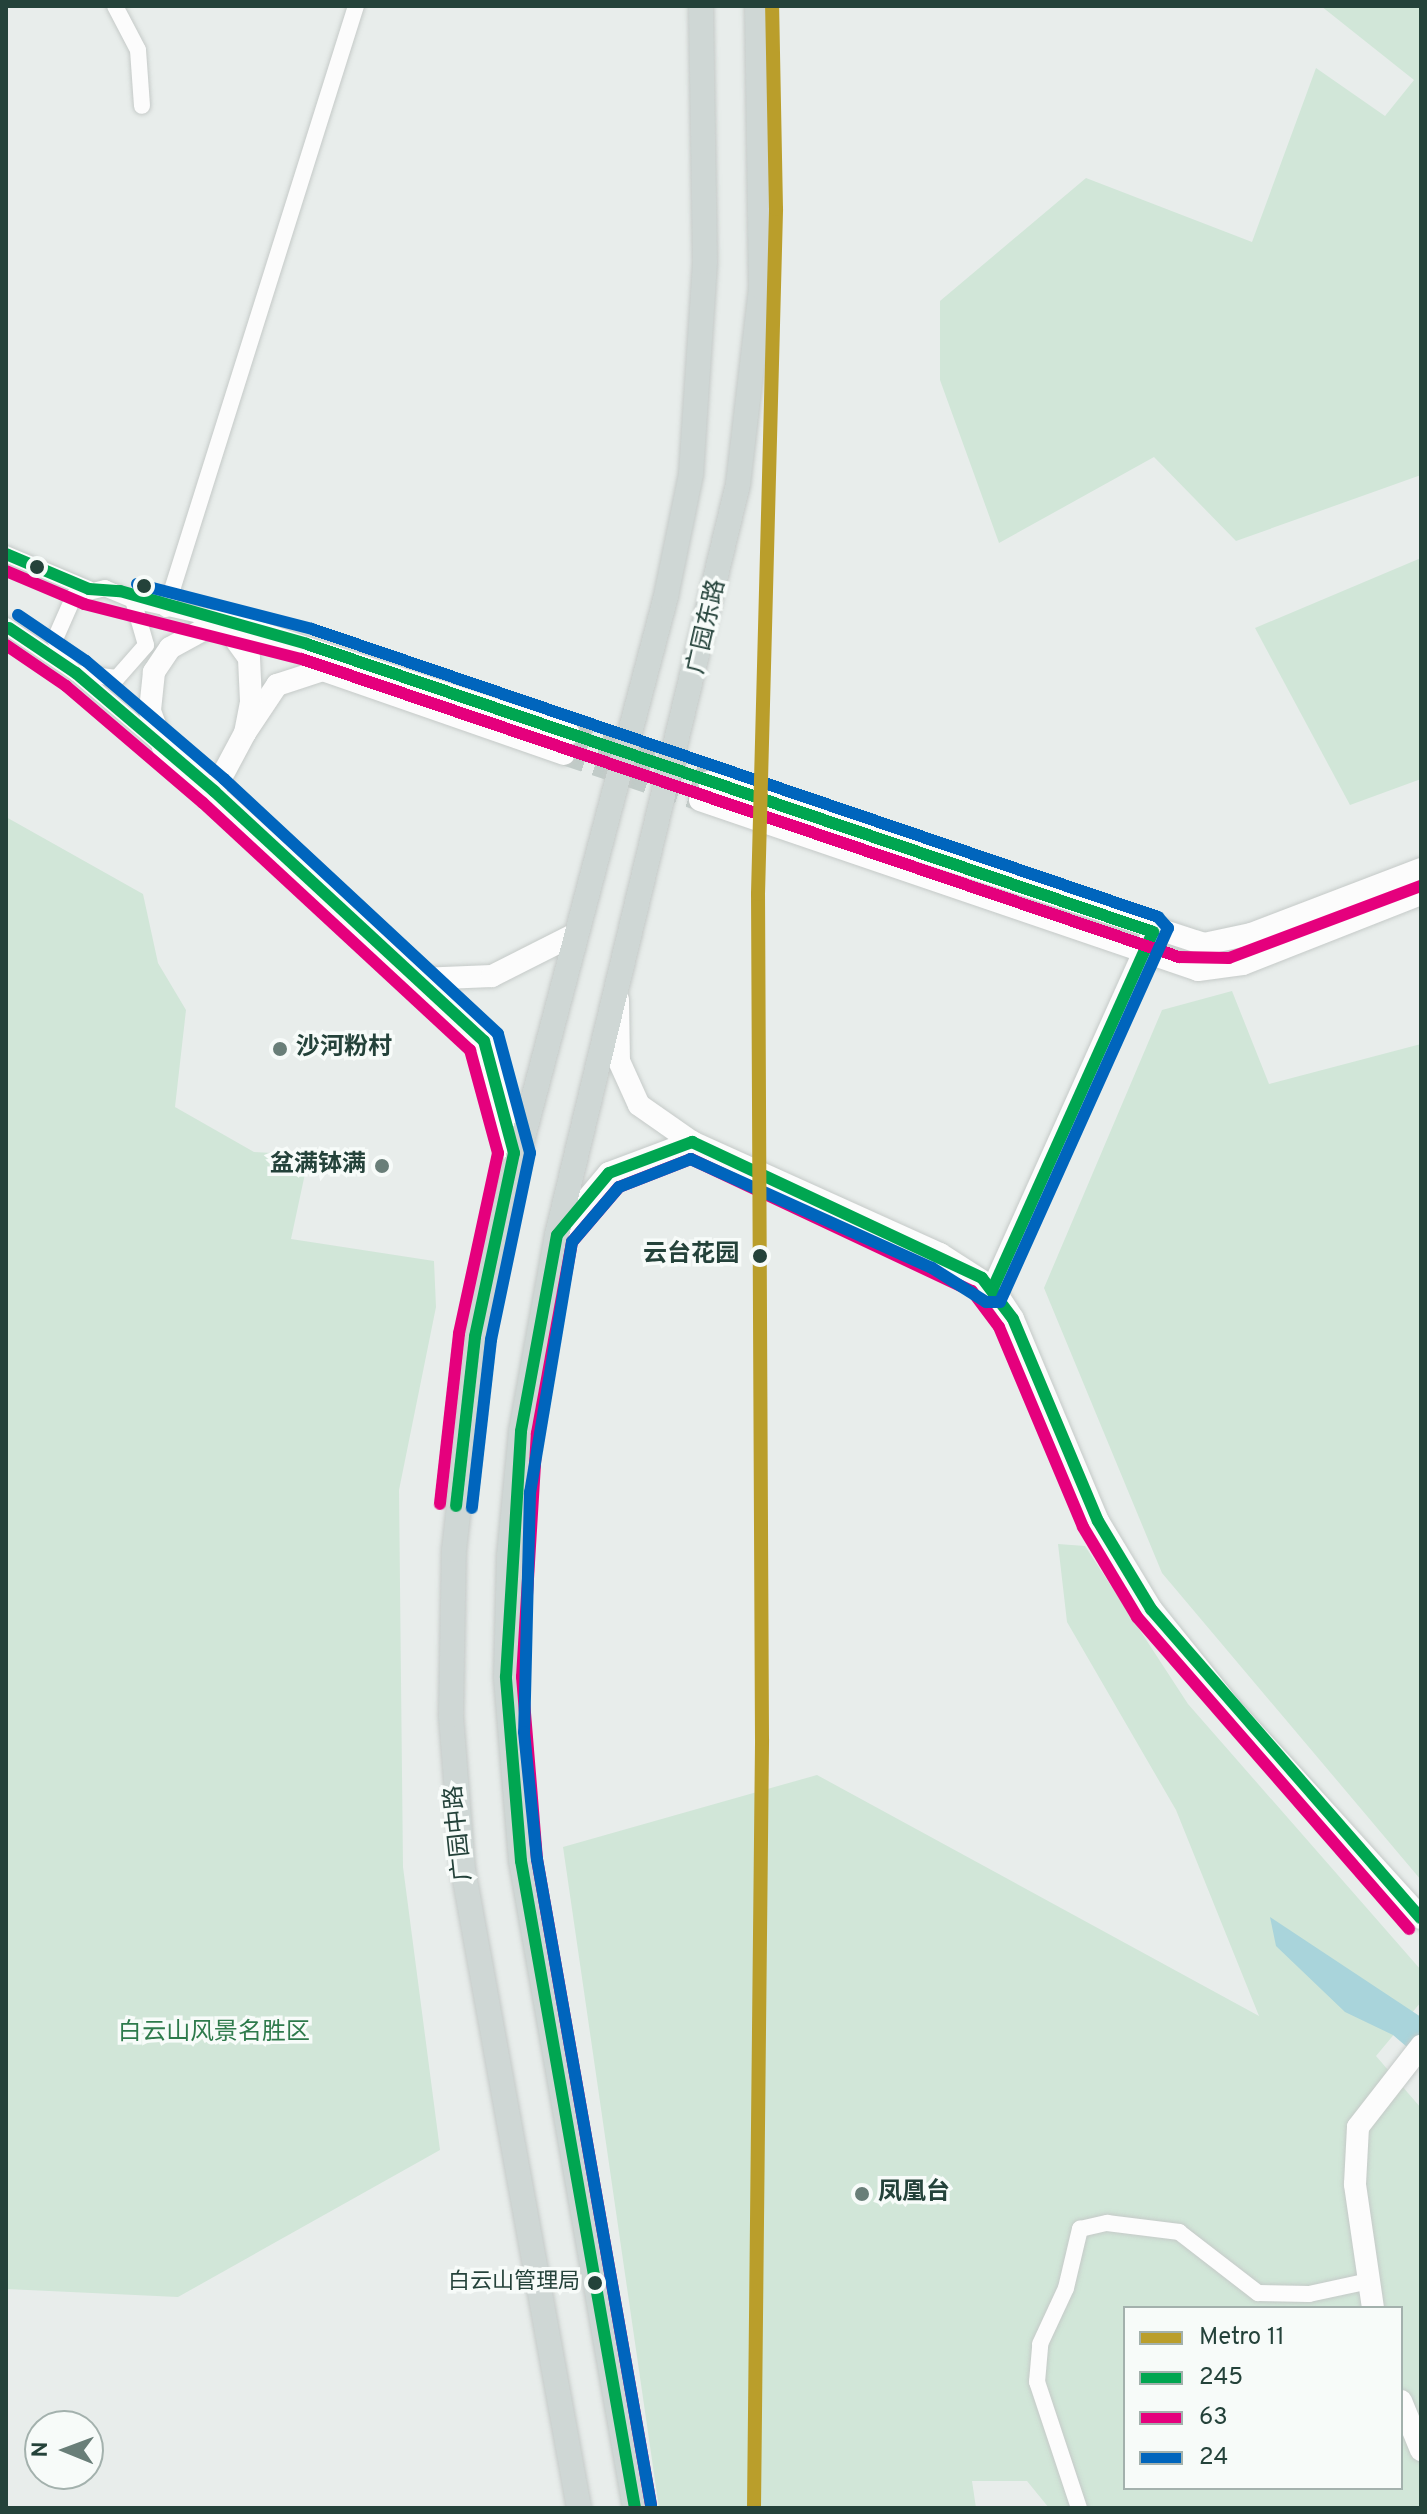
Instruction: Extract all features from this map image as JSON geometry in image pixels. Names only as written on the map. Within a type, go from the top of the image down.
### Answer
[{"type":"main road","name":"广园东路","points":[[514,1153],[666,596],[691,474],[705,262],[701,6]]},
{"type":"main road","name":"广园东路","points":[[557,1235],[719,584],[750,408],[763,205],[757,6]]},
{"type":"main road","points":[[221,620],[249,658],[245,733]]},
{"type":"main road","points":[[214,791],[245,733],[277,685],[323,670],[566,744],[221,620],[170,648],[154,672],[150,711],[163,747],[484,1041],[514,1153]]},
{"type":"main road","points":[[1421,869],[1225,943],[1153,932],[704,791],[1144,955],[1198,970],[1243,964],[1421,894]]},
{"type":"main road","points":[[993,1288],[1153,932]]},
{"type":"main road","points":[[419,979],[492,976],[573,935]]},
{"type":"main road","points":[[618,996],[619,1061],[639,1105],[692,1142],[940,1254],[993,1288],[1013,1319],[1098,1521],[1151,1609],[1230,1707],[1421,1918]]},
{"type":"main road","points":[[635,2508],[528,1905],[508,1733],[514,1490],[557,1235],[609,1173],[692,1142]]},
{"type":"main road","name":"广园中路","points":[[514,1153],[477,1324],[456,1499],[454,1784],[473,1930],[579,2508]]},
{"type":"main road","points":[[1373,2306],[1355,2184],[1358,2127],[1414,2054]]},
{"type":"main road","points":[[1403,2406],[1421,2450]]},
{"type":"street","points":[[115,6],[138,50],[142,106]]},
{"type":"street","points":[[166,609],[356,6]]},
{"type":"street","points":[[6,554],[89,589],[120,591],[133,600],[221,620]]},
{"type":"street","points":[[89,589],[56,622],[59,652],[76,673],[117,678],[140,660],[147,629],[133,600]]},
{"type":"street","points":[[6,626],[76,673],[163,747]]},
{"type":"street","points":[[1079,2508],[1037,2382],[1040,2344],[1066,2288],[1080,2229],[1107,2223],[1179,2232],[1258,2293],[1309,2294],[1369,2281]]},
{"type":"green space","points":[[1321,6],[1421,6],[1421,475],[1236,541],[1154,457],[999,543],[940,380],[940,301],[1086,178],[1252,242],[1316,68],[1385,116],[1414,80]]},
{"type":"green space","points":[[1421,558],[1421,779],[1350,805],[1255,628]]},
{"type":"green space","name":"白云山风景名胜区","points":[[6,817],[143,894],[158,963],[186,1010],[175,1107],[254,1152],[309,1155],[291,1239],[434,1261],[436,1307],[399,1490],[403,1867],[440,2150],[178,2297],[6,2289]]},
{"type":"green space","points":[[1232,991],[1269,1084],[1421,1044],[1421,1880],[1162,1573],[1044,1288],[1162,1010]]},
{"type":"green space","points":[[1058,1544],[1085,1546],[1188,1704],[1421,1970],[1421,2002],[1376,2056],[1421,2108],[1421,2508],[1049,2508],[1027,2481],[972,2481],[976,2508],[659,2508],[563,1847],[817,1775],[1259,2016],[1176,1810],[1067,1622]]},
{"type":"water","points":[[1270,1917],[1421,2017],[1421,2059],[1393,2035],[1345,2012],[1276,1946]]},
{"type":"tunnel","points":[[569,734],[709,782]]},
{"type":"tunnel","points":[[564,754],[700,800]]},
{"type":"metro line","name":"11","points":[[754,2508],[762,1739],[758,894],[776,209],[772,6]]},
{"type":"transit line","name":"245","points":[[6,554],[89,589],[120,591],[307,644],[1153,932],[993,1288]]},
{"type":"transit line","name":"63","points":[[6,571],[84,604],[302,659],[1179,957],[1229,958],[1421,886]]},
{"type":"transit line","name":"24","points":[[137,584],[312,629],[1158,917],[1168,928],[1000,1302],[986,1302],[932,1268],[691,1159],[619,1187],[572,1242],[530,1492],[524,1732],[537,1859],[651,2505]]},
{"type":"transit line","name":"24","points":[[18,615],[86,661],[224,779],[498,1034],[530,1153],[491,1340],[472,1508]]},
{"type":"transit line","name":"245","points":[[9,628],[76,673],[214,791],[484,1041],[514,1153],[475,1337],[456,1506]]},
{"type":"transit line","name":"63","points":[[6,645],[66,686],[203,803],[470,1050],[498,1153],[459,1334],[440,1504]]},
{"type":"transit line","name":"245","points":[[635,2508],[521,1861],[506,1677],[521,1431],[557,1235],[609,1173],[692,1142],[982,1278],[1013,1319],[1098,1521],[1151,1609],[1421,1918]]},
{"type":"transit line","name":"63","points":[[651,2505],[537,1859],[522,1677],[537,1433],[572,1242],[619,1187],[691,1159],[972,1291],[999,1327],[1083,1527],[1137,1617],[1409,1929]]},
{"type":"place","name":"沙河粉村","points":[[280,1049]]},
{"type":"place","name":"盆满钵满","points":[[382,1166]]},
{"type":"place","name":"云台花园","points":[[760,1256]]},
{"type":"place","name":"凤凰台","points":[[862,2194]]},
{"type":"place","name":"白云山管理局","points":[[595,2283]]}]
